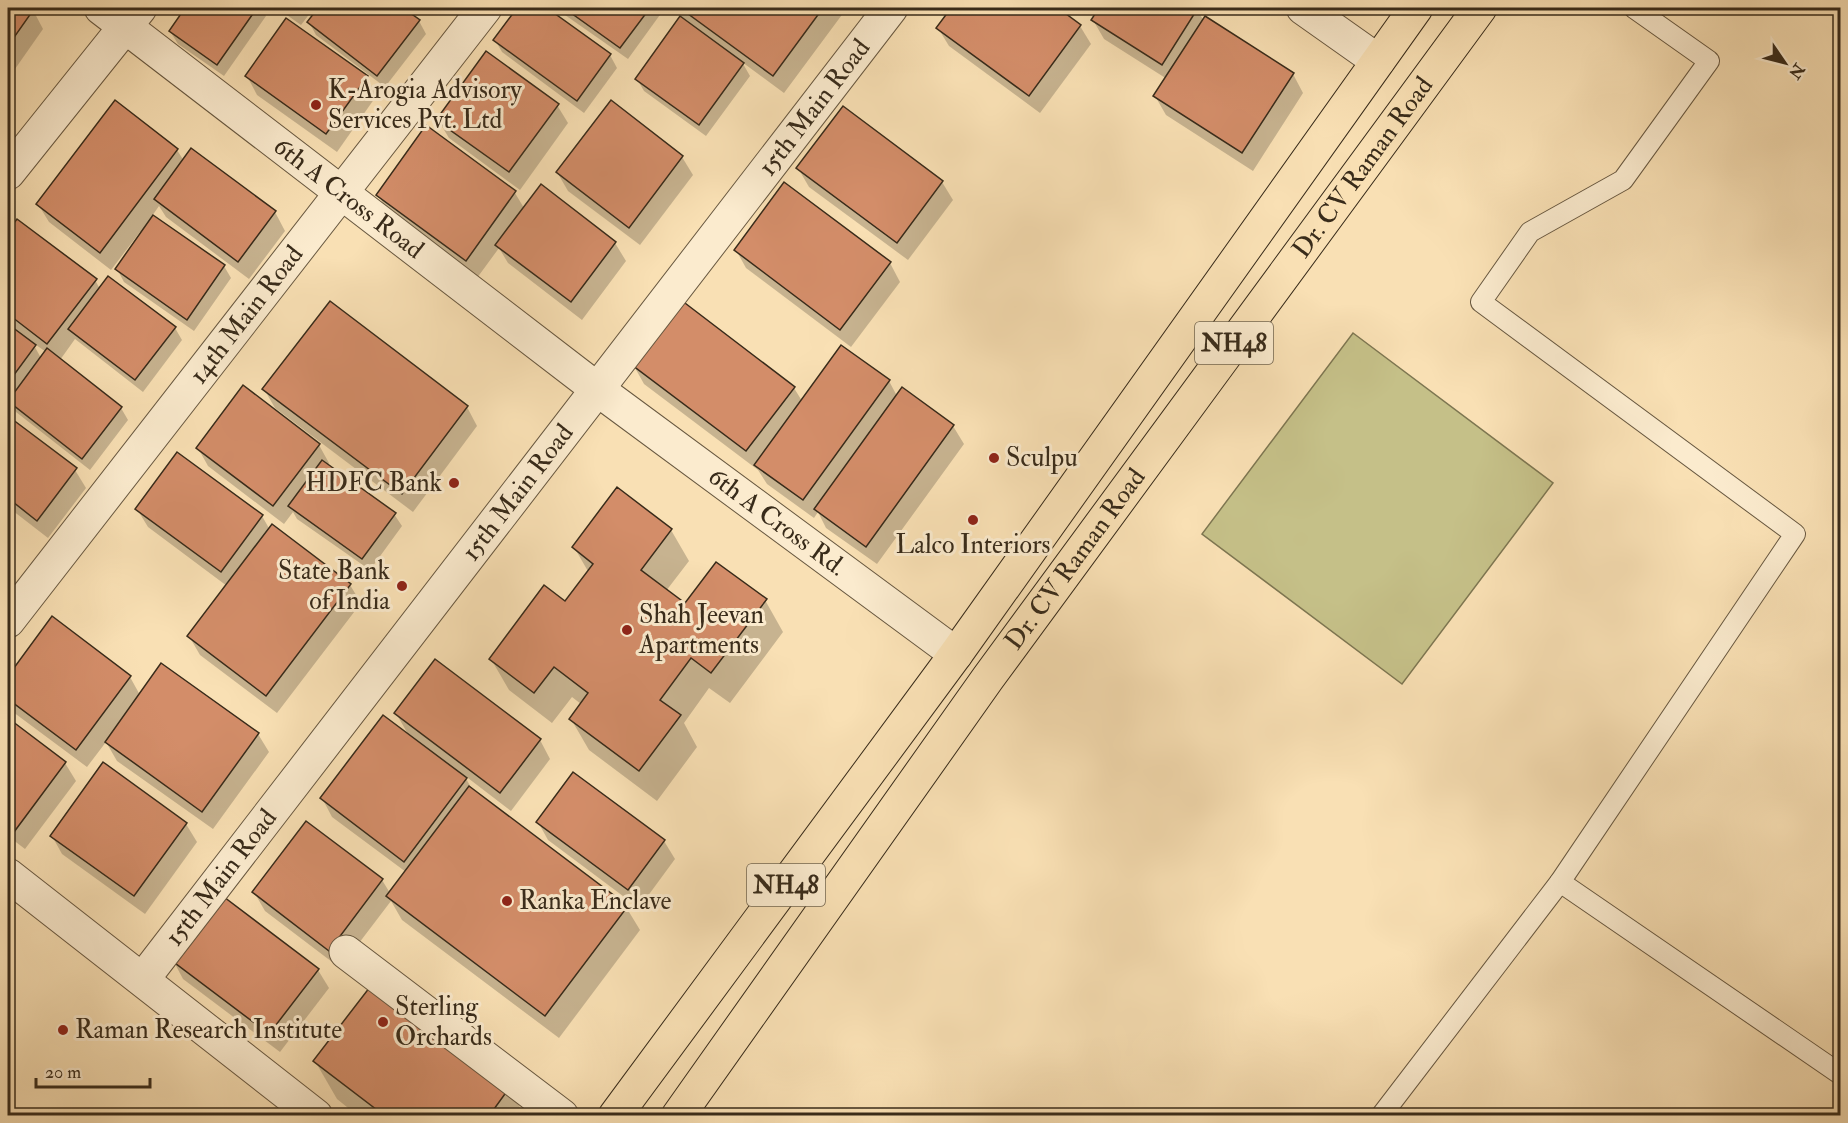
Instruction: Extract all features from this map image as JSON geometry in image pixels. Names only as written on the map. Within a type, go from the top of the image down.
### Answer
[{"type":"highway","name":"Dr. CV Raman Road","points":[[615,1116],[956,654],[1416,8]]},
{"type":"highway","name":"Dr. CV Raman Road","points":[[678,1116],[988,678],[1480,8]]},
{"type":"street","name":"14th Main Road","points":[[8,621],[485,8]]},
{"type":"street","name":"15th Main Road","points":[[143,979],[891,8]]},
{"type":"street","points":[[1303,8],[1378,61]]},
{"type":"street","name":"6th A Cross Road","points":[[122,14],[342,191],[597,389]]},
{"type":"street","points":[[8,173],[122,14]]},
{"type":"street","name":"6th A Cross Rd.","points":[[597,389],[956,654]]},
{"type":"street","points":[[8,875],[316,1116]]},
{"type":"street","points":[[346,952],[562,1116]]},
{"type":"lane","points":[[1381,1116],[1560,882],[1795,534],[1481,302],[1530,232],[1623,180],[1709,61],[1634,8]]},
{"type":"lane","points":[[1560,882],[1840,1074]]},
{"type":"shaded area","points":[[1353,333],[1553,483],[1402,684],[1202,534]]},
{"type":"building","points":[[8,8],[34,9],[8,46]]},
{"type":"building","points":[[185,8],[257,8],[217,65],[169,31]]},
{"type":"building","points":[[285,8],[299,8],[294,14]]},
{"type":"building","points":[[318,8],[403,8],[420,20],[377,76],[307,22]]},
{"type":"building","points":[[517,8],[547,8],[611,54],[577,101],[493,40]]},
{"type":"building","points":[[564,8],[650,8],[620,48]]},
{"type":"building","points":[[680,8],[823,8],[773,76]]},
{"type":"building","points":[[951,8],[1058,8],[1081,25],[1029,96],[936,28]]},
{"type":"building","points":[[1099,8],[1198,8],[1162,65],[1091,20]]},
{"type":"building","points":[[680,16],[744,63],[699,125],[635,79]]},
{"type":"building","points":[[1205,16],[1294,73],[1242,153],[1153,96]]},
{"type":"building","name":"K-Arogia Advisory Services Pvt. Ltd","points":[[286,18],[368,76],[326,134],[245,76]]},
{"type":"building","points":[[486,51],[559,104],[509,172],[436,120]]},
{"type":"building","points":[[115,100],[178,149],[100,253],[36,204]]},
{"type":"building","points":[[611,100],[683,156],[629,228],[556,172]]},
{"type":"building","points":[[843,106],[943,181],[897,243],[796,168]]},
{"type":"building","points":[[426,125],[516,191],[466,261],[376,195]]},
{"type":"building","points":[[191,148],[276,211],[238,262],[154,199]]},
{"type":"building","points":[[784,182],[891,262],[840,330],[734,250]]},
{"type":"building","points":[[541,184],[616,242],[571,302],[495,245]]},
{"type":"building","points":[[153,215],[225,265],[187,320],[115,269]]},
{"type":"building","points":[[17,219],[97,279],[47,344],[8,314],[8,231]]},
{"type":"building","points":[[108,276],[176,327],[135,380],[68,329]]},
{"type":"building","points":[[681,300],[795,387],[746,451],[632,365]]},
{"type":"building","points":[[330,301],[468,406],[402,494],[262,389]]},
{"type":"building","points":[[8,324],[36,345],[8,383]]},
{"type":"building","points":[[841,345],[890,380],[803,500],[754,465]]},
{"type":"building","points":[[47,348],[122,407],[82,459],[8,401]]},
{"type":"building","points":[[243,385],[320,444],[273,506],[196,448]]},
{"type":"building","points":[[902,387],[954,425],[866,547],[814,509]]},
{"type":"building","points":[[8,416],[77,468],[37,521],[8,498]]},
{"type":"building","points":[[177,452],[263,515],[221,572],[135,509]]},
{"type":"building","points":[[322,460],[396,513],[362,559],[288,506]]},
{"type":"building","name":"Shah Jeevan Apartments","points":[[617,487],[672,529],[641,570],[685,603],[716,562],[767,599],[711,673],[691,658],[660,700],[681,715],[639,771],[569,719],[588,693],[554,667],[534,693],[489,659],[544,585],[565,601],[593,564],[572,547]]},
{"type":"building","points":[[272,524],[351,584],[266,696],[187,636]]},
{"type":"building","points":[[52,616],[131,676],[76,750],[8,699],[8,676]]},
{"type":"building","points":[[435,659],[541,739],[500,793],[394,713]]},
{"type":"building","points":[[161,663],[259,733],[202,812],[105,742]]},
{"type":"building","points":[[383,715],[467,778],[404,862],[320,798]]},
{"type":"building","points":[[8,718],[66,762],[14,832],[8,826]]},
{"type":"building","points":[[103,762],[187,823],[134,896],[50,836]]},
{"type":"building","points":[[573,772],[665,840],[628,890],[536,822]]},
{"type":"building","name":"Ranka Enclave","points":[[469,786],[628,906],[545,1016],[386,896]]},
{"type":"building","points":[[306,821],[383,879],[329,951],[252,892]]},
{"type":"building","points":[[220,894],[319,969],[269,1034],[171,960]]},
{"type":"building","name":"Sterling Orchards","points":[[373,983],[510,1087],[489,1116],[385,1116],[313,1061]]},
{"type":"place","name":"K-Arogia Advisory Services Pvt. Ltd","points":[[316,105]]},
{"type":"place","name":"Sculpu","points":[[994,458]]},
{"type":"place","name":"HDFC Bank","points":[[454,483]]},
{"type":"place","name":"Lalco Interiors","points":[[973,520]]},
{"type":"place","name":"State Bank of India","points":[[402,586]]},
{"type":"place","name":"Shah Jeevan Apartments","points":[[627,630]]},
{"type":"place","name":"Ranka Enclave","points":[[507,901]]},
{"type":"place","name":"Sterling Orchards","points":[[383,1022]]},
{"type":"place","name":"Raman Research Institute","points":[[63,1030]]}]
